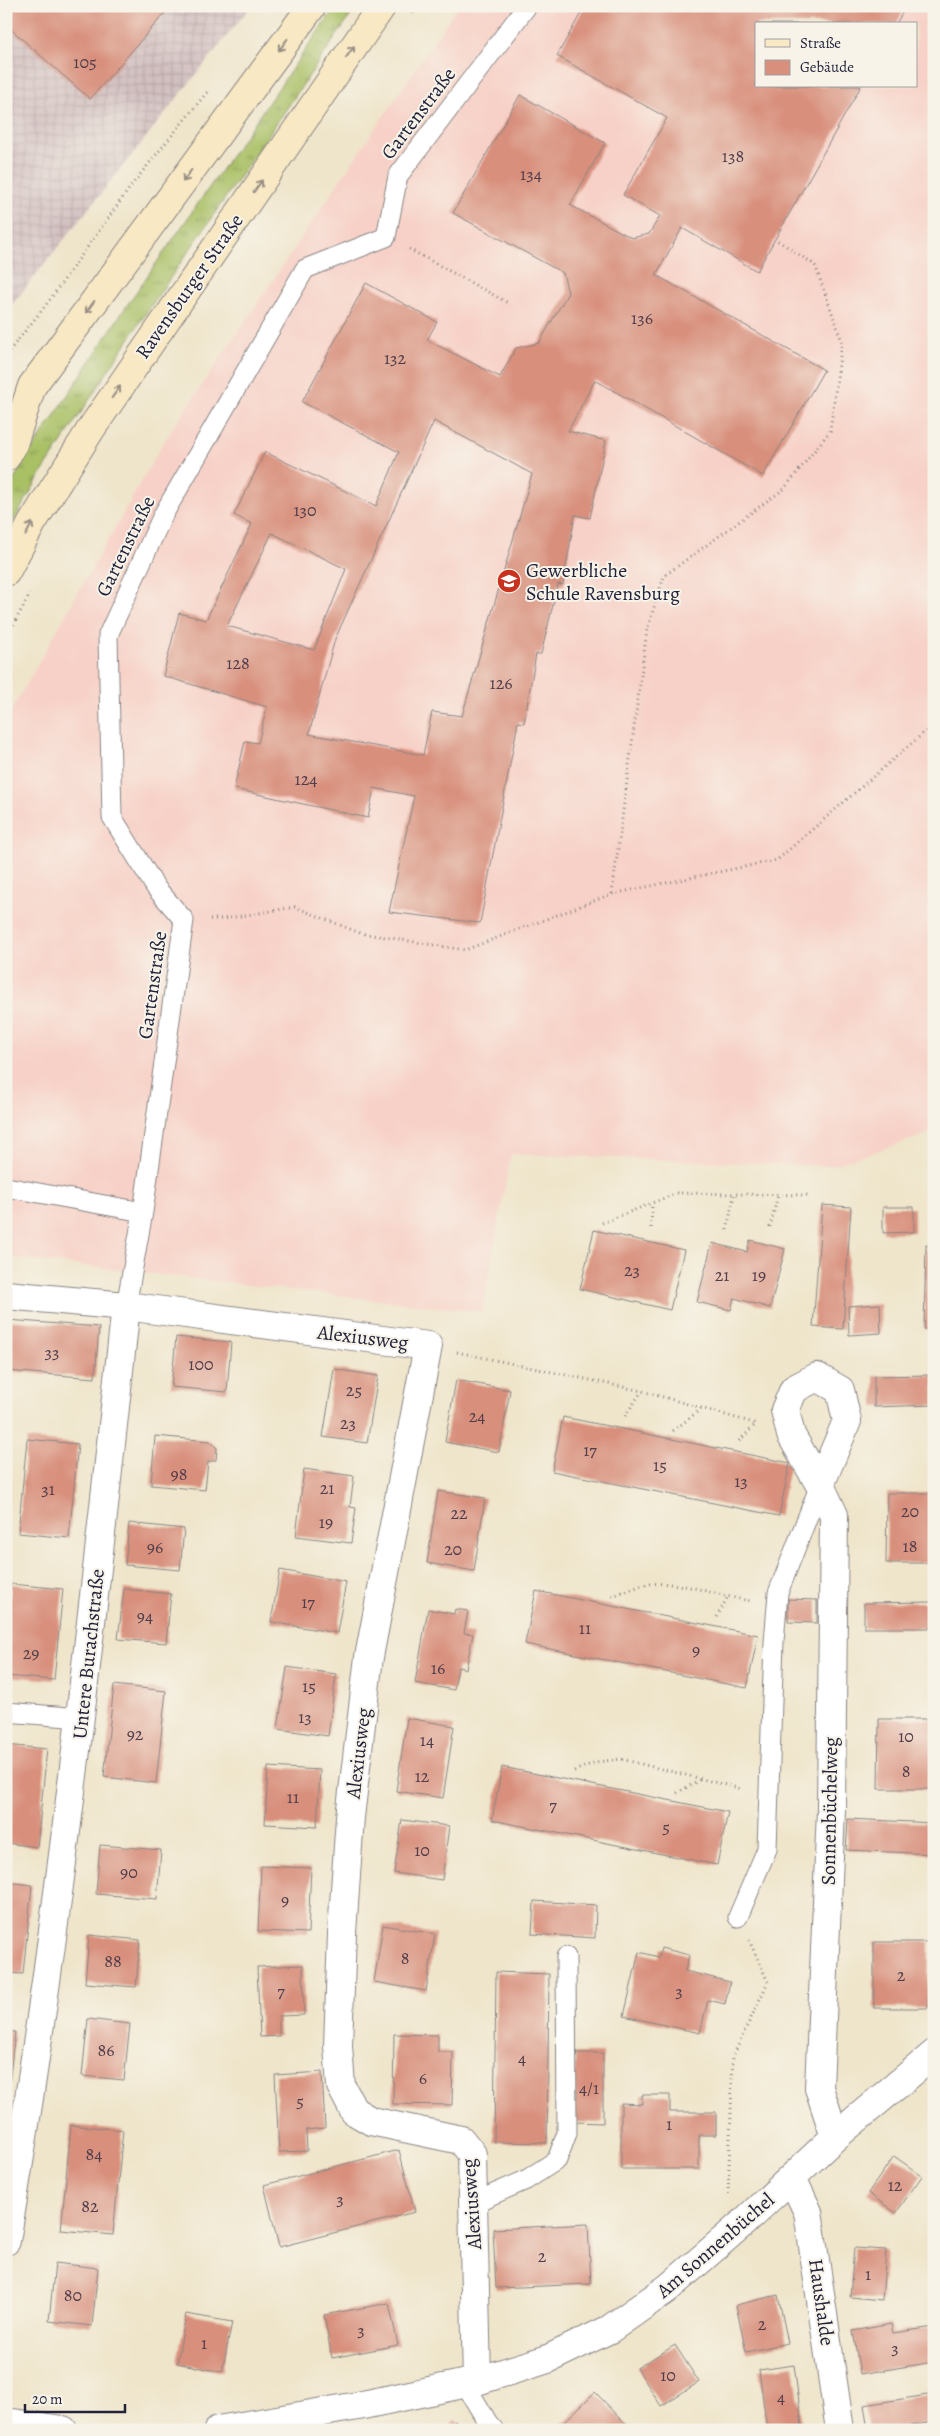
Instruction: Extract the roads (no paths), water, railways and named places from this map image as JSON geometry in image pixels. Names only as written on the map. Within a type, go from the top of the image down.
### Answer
[{"type":"main road","points":[[6,407],[32,386],[312,6]]},
{"type":"main road","name":"Ravensburger Straße","points":[[6,572],[32,523],[91,429],[382,6]]},
{"type":"main road","points":[[6,457],[13,444],[32,386]]},
{"type":"street","points":[[6,1295],[126,1306]]},
{"type":"street","name":"Alexiusweg","points":[[126,1306],[428,1346],[369,1657],[350,1817],[342,1933],[338,2046],[341,2086],[354,2111],[371,2121],[461,2140],[472,2154],[471,2383]]},
{"type":"street","name":"Untere Burachstraße","points":[[6,2241],[17,2118],[81,1718],[126,1306]]},
{"type":"street","name":"Sonnenbüchelweg","points":[[820,1486],[847,1421],[840,1390],[817,1377],[794,1389],[785,1410],[791,1435],[834,1515],[831,1810],[819,2088],[835,2137]]},
{"type":"street","name":"Am Sonnenbüchel","points":[[218,2430],[358,2406],[471,2383],[548,2359],[610,2329],[668,2288],[744,2222],[835,2137],[934,2054]]},
{"type":"street","name":"Haushalde","points":[[792,2178],[808,2212],[840,2430]]},
{"type":"street","points":[[6,2422],[63,2430]]},
{"type":"lane","name":"Gartenstraße","points":[[126,1306],[143,1212],[184,920],[156,888],[112,817],[108,635],[163,515],[305,269],[386,237],[398,176],[527,6]]},
{"type":"lane","points":[[6,1188],[143,1212]]},
{"type":"lane","name":"Sonnenbüchelweg","points":[[738,1917],[767,1849],[774,1642],[778,1593],[820,1486]]},
{"type":"lane","points":[[6,1712],[81,1718]]},
{"type":"lane","points":[[473,2203],[526,2180],[557,2160],[567,2133],[566,1957]]},
{"type":"lane","points":[[471,2383],[494,2430]]},
{"type":"place","name":"Gewerbliche Schule Ravensburg","points":[[509,581]]}]
